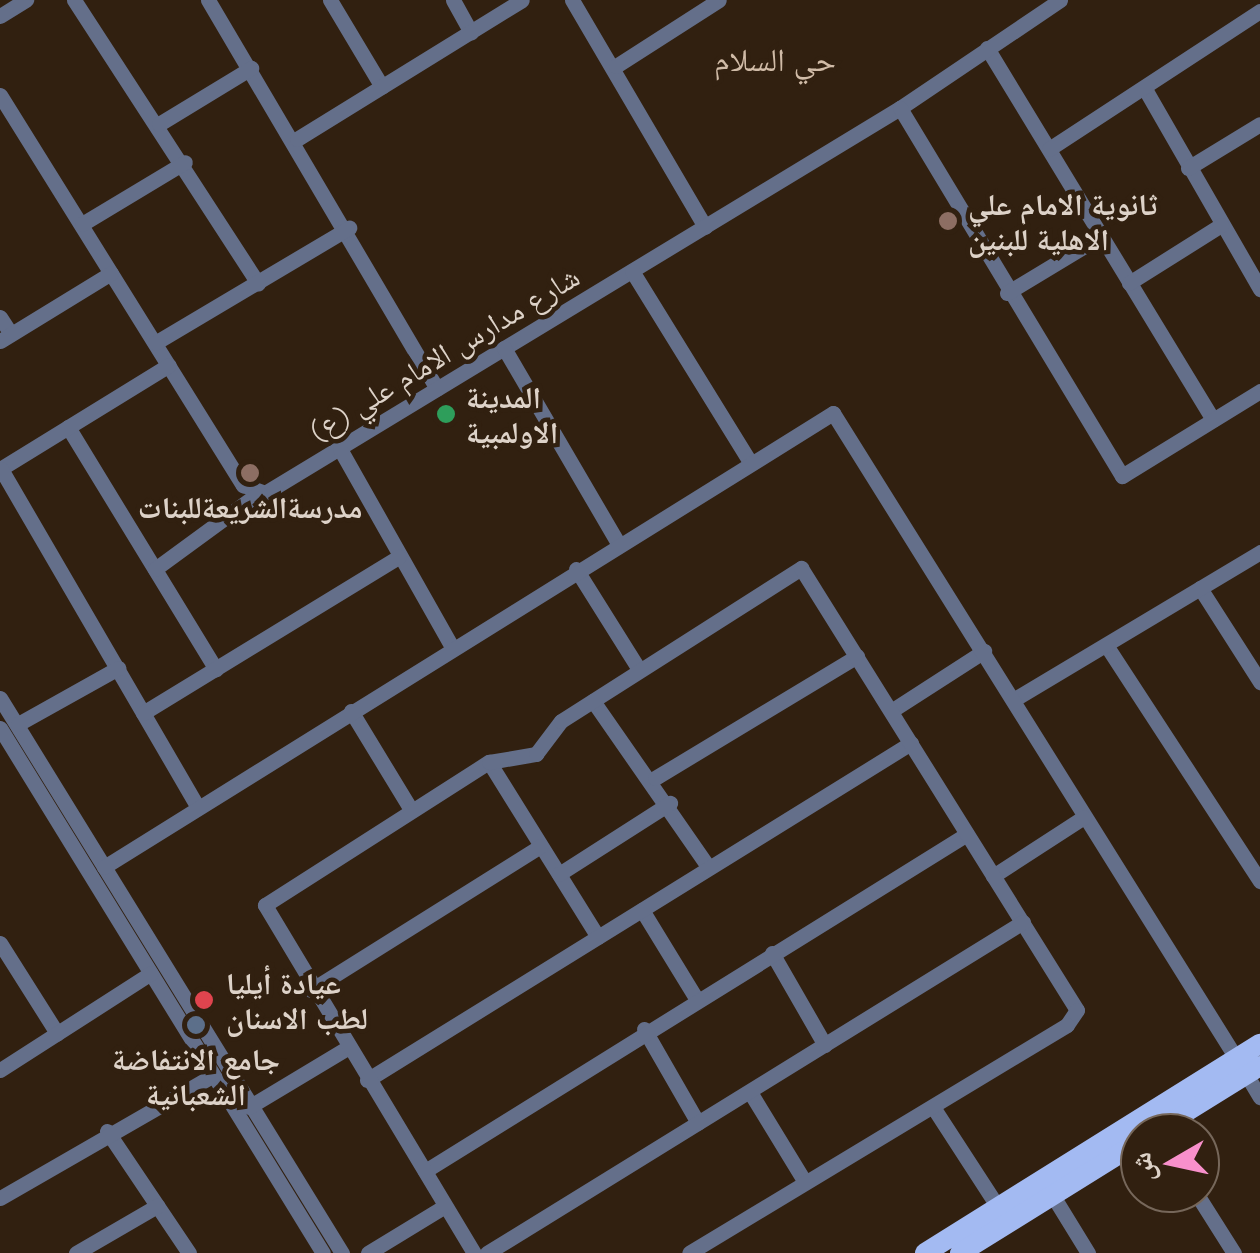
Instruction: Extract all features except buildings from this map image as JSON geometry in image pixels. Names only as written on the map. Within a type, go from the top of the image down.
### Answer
[{"type":"main road","points":[[1182,1113],[1248,1066],[1260,1044]]},
{"type":"main road","points":[[926,1253],[998,1207],[1248,1066]]},
{"type":"main road","points":[[960,1253],[1120,1154]]},
{"type":"street","points":[[0,16],[26,0]]},
{"type":"street","points":[[74,0],[185,162],[258,283]]},
{"type":"street","points":[[208,0],[297,139],[437,389]]},
{"type":"street","points":[[330,0],[382,87]]},
{"type":"street","points":[[452,0],[471,32]]},
{"type":"street","points":[[297,139],[522,0]]},
{"type":"street","points":[[572,0],[616,66],[704,227]]},
{"type":"street","name":"شارع مدارس الامام علي (ع)","points":[[155,569],[259,494],[340,449],[900,108],[1060,0]]},
{"type":"street","points":[[616,66],[708,3]]},
{"type":"street","points":[[1049,149],[1260,11]]},
{"type":"street","points":[[987,48],[1213,420]]},
{"type":"street","points":[[159,124],[251,68]]},
{"type":"street","points":[[1145,89],[1260,289]]},
{"type":"street","points":[[0,95],[7,122],[82,224],[242,485],[259,494]]},
{"type":"street","points":[[900,108],[1007,294],[1122,476],[1260,391]]},
{"type":"street","points":[[1188,168],[1260,124]]},
{"type":"street","points":[[82,224],[185,162]]},
{"type":"street","points":[[1130,283],[1222,225]]},
{"type":"street","points":[[156,343],[348,228]]},
{"type":"street","points":[[1007,294],[1101,236]]},
{"type":"street","points":[[632,271],[750,462]]},
{"type":"street","points":[[0,316],[6,338],[111,273]]},
{"type":"street","points":[[504,348],[618,543]]},
{"type":"street","points":[[169,364],[0,469],[198,807]]},
{"type":"street","points":[[104,867],[576,569],[834,412],[1084,816],[1248,1066],[1260,1097]]},
{"type":"street","points":[[68,427],[216,669]]},
{"type":"street","points":[[340,449],[452,647]]},
{"type":"street","points":[[1014,700],[1260,552]]},
{"type":"street","points":[[143,713],[400,556]]},
{"type":"street","points":[[474,1253],[310,990],[266,904],[410,808],[489,762],[536,754],[561,721],[638,668],[801,568],[1023,922],[1076,1018],[697,1251]]},
{"type":"street","points":[[576,569],[638,668]]},
{"type":"street","points":[[1200,588],[1260,682]]},
{"type":"street","points":[[1106,645],[1260,881]]},
{"type":"street","points":[[891,710],[984,651]]},
{"type":"street","points":[[655,778],[857,656]]},
{"type":"street","points":[[18,724],[118,668]]},
{"type":"street","points":[[0,698],[104,867],[151,972],[323,1253]]},
{"type":"street","points":[[592,701],[655,778],[710,868]]},
{"type":"street","points":[[350,711],[410,808]]},
{"type":"street","points":[[0,728],[342,1253]]},
{"type":"street","points":[[367,1080],[911,743]]},
{"type":"street","points":[[489,762],[598,937]]},
{"type":"street","points":[[559,874],[670,802]]},
{"type":"street","points":[[993,876],[1084,816]]},
{"type":"street","points":[[424,1172],[644,1029],[967,834]]},
{"type":"street","points":[[310,990],[541,846]]},
{"type":"street","points":[[642,910],[696,998]]},
{"type":"street","points":[[487,1253],[1023,922]]},
{"type":"street","points":[[0,943],[57,1034]]},
{"type":"street","points":[[772,952],[825,1044]]},
{"type":"street","points":[[0,1070],[151,972]]},
{"type":"street","points":[[644,1029],[698,1123]]},
{"type":"street","points":[[249,1107],[347,1048]]},
{"type":"street","points":[[0,1198],[106,1131],[212,1076]]},
{"type":"street","points":[[750,1092],[805,1182]]},
{"type":"street","points":[[932,1107],[998,1207]]},
{"type":"street","points":[[106,1131],[188,1253]]},
{"type":"street","points":[[1053,1196],[1088,1253]]},
{"type":"street","points":[[76,1253],[156,1206]]},
{"type":"street","points":[[368,1253],[445,1206]]},
{"type":"street","points":[[1209,1213],[1234,1253]]},
{"type":"place","name":"ثانوية الامام علي الاهلية للبنين","points":[[948,221]]},
{"type":"place","name":"المدينة الاولمبية","points":[[446,414]]},
{"type":"place","name":"مدرسةالشريعةللبنات","points":[[250,473]]},
{"type":"place","name":"عيادة أيليا لطب الاسنان","points":[[204,1000]]},
{"type":"place","name":"جامع الانتفاضة الشعبانية","points":[[196,1025]]},
{"type":"district","name":"حي السلام","points":[[775,59]]}]
